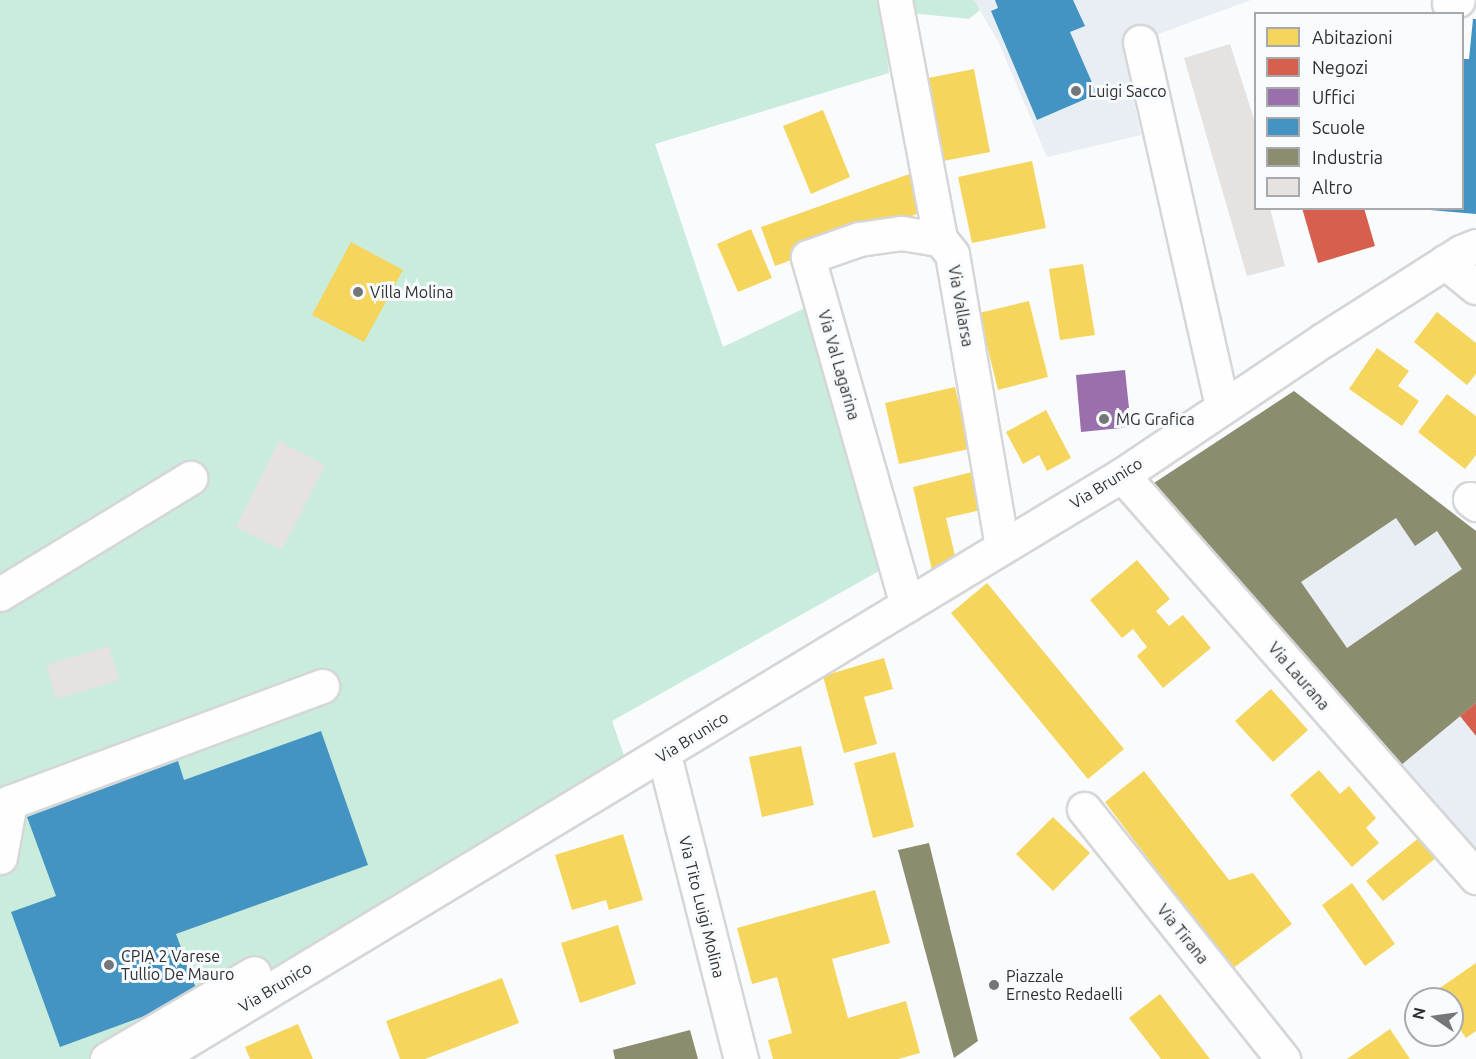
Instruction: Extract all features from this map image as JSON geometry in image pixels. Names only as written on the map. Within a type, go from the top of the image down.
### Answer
[{"type":"street","name":"Via Vallarsa","points":[[895,0],[940,239],[952,254],[1002,546]]},
{"type":"street","points":[[1140,42],[1222,406]]},
{"type":"street","name":"Via Val Lagarina","points":[[907,604],[808,257],[859,239],[901,233],[940,239]]},
{"type":"street","name":"Via Brunico","points":[[156,1059],[664,755],[907,604],[1122,475],[1222,406],[1445,262],[1476,246]]},
{"type":"street","points":[[1445,262],[1476,287]]},
{"type":"street","name":"Via Laurana","points":[[1122,475],[1476,877]]},
{"type":"street","points":[[0,594],[190,478]]},
{"type":"street","points":[[0,857],[10,802],[322,686]]},
{"type":"street","name":"Via Tito Luigi Molina","points":[[664,755],[741,1059]]},
{"type":"street","name":"Via Tirana","points":[[1084,810],[1283,1059]]},
{"type":"street","points":[[106,1059],[254,973]]},
{"type":"shaded area","name":"Luigi Sacco","points":[[974,0],[1251,0],[1123,47],[1141,135],[1047,157],[999,43]]},
{"type":"shaded area","points":[[1294,391],[1476,531],[1476,848],[1154,483]]},
{"type":"green space","points":[[0,0],[974,0],[980,10],[969,19],[882,10],[889,73],[655,144],[723,347],[807,307],[881,570],[612,721],[629,770],[146,1059],[0,1059]]},
{"type":"building: Abitazioni","points":[[974,69],[990,152],[938,162],[923,79]]},
{"type":"building: Abitazioni","points":[[823,110],[850,177],[811,194],[783,126]]},
{"type":"building: Abitazioni","points":[[1032,161],[1046,228],[972,243],[958,177]]},
{"type":"building: Abitazioni","points":[[915,172],[928,210],[775,266],[761,227]]},
{"type":"building: Abitazioni","points":[[751,229],[772,278],[738,292],[717,244]]},
{"type":"building: Abitazioni","name":"Villa Molina","points":[[351,242],[403,270],[364,342],[312,315]]},
{"type":"building: Abitazioni","points":[[1083,264],[1095,335],[1060,340],[1049,269]]},
{"type":"building: Abitazioni","points":[[1029,301],[1048,377],[998,390],[979,313]]},
{"type":"building: Abitazioni","points":[[1437,312],[1476,343],[1476,374],[1467,385],[1414,342]]},
{"type":"building: Abitazioni","points":[[1377,348],[1409,371],[1398,386],[1419,401],[1402,426],[1349,389]]},
{"type":"building: Abitazioni","points":[[955,387],[969,449],[899,464],[885,403]]},
{"type":"building: Abitazioni","points":[[1447,394],[1476,416],[1476,455],[1465,469],[1418,432]]},
{"type":"building: Abitazioni","points":[[1046,410],[1071,458],[1047,471],[1039,455],[1023,464],[1006,432]]},
{"type":"building: Abitazioni","points":[[972,472],[981,510],[946,518],[957,564],[932,570],[913,487]]},
{"type":"building: Abitazioni","points":[[1137,560],[1170,599],[1156,611],[1169,626],[1183,615],[1211,648],[1163,688],[1137,656],[1147,647],[1133,629],[1122,638],[1090,600]]},
{"type":"building: Abitazioni","points":[[987,583],[1124,749],[1088,779],[951,613]]},
{"type":"building: Abitazioni","points":[[884,658],[893,689],[864,697],[877,744],[844,753],[823,676]]},
{"type":"building: Abitazioni","points":[[1271,689],[1308,730],[1273,762],[1235,721]]},
{"type":"building: Abitazioni","points":[[801,746],[814,805],[762,817],[749,757]]},
{"type":"building: Abitazioni","points":[[895,752],[914,827],[873,838],[854,763]]},
{"type":"building: Abitazioni","points":[[1319,770],[1340,794],[1349,786],[1376,818],[1366,828],[1379,843],[1352,867],[1290,795]]},
{"type":"building: Abitazioni","points":[[1144,771],[1229,880],[1253,873],[1292,924],[1232,969],[1105,802]]},
{"type":"building: Abitazioni","points":[[1053,817],[1090,853],[1053,891],[1016,854]]},
{"type":"building: Abitazioni","points":[[623,834],[643,900],[609,910],[606,900],[572,910],[555,855]]},
{"type":"building: Abitazioni","points":[[1421,836],[1437,857],[1383,901],[1366,881]]},
{"type":"building: Abitazioni","points":[[1352,883],[1395,944],[1365,966],[1322,905]]},
{"type":"building: Abitazioni","points":[[875,890],[890,943],[832,959],[848,1018],[906,1001],[920,1053],[898,1059],[773,1059],[768,1040],[792,1033],[777,977],[752,984],[737,928]]},
{"type":"building: Abitazioni","points":[[618,925],[636,984],[580,1003],[561,943]]},
{"type":"building: Abitazioni","points":[[1476,963],[1476,1031],[1466,1038],[1464,1035],[1464,987],[1441,987]]},
{"type":"building: Abitazioni","points":[[502,978],[519,1023],[425,1059],[400,1059],[386,1021]]},
{"type":"building: Abitazioni","points":[[1160,994],[1210,1059],[1161,1059],[1129,1018]]},
{"type":"building: Abitazioni","points":[[298,1024],[313,1059],[250,1059],[245,1047]]},
{"type":"building: Abitazioni","points":[[1390,1029],[1410,1059],[1347,1059]]},
{"type":"building: Negozi","points":[[1303,210],[1365,210],[1375,246],[1318,263]]},
{"type":"building: Negozi","points":[[1476,703],[1476,736],[1460,716]]},
{"type":"building: Uffici","points":[[1125,370],[1131,427],[1081,432],[1076,375]]},
{"type":"building: Scuole","points":[[995,0],[1073,0],[1085,26],[1070,32],[1097,94],[1037,120],[991,11],[998,8]]},
{"type":"building: Scuole","points":[[1473,19],[1476,19],[1476,214],[1430,210],[1464,210],[1464,59],[1469,59]]},
{"type":"building: Scuole","points":[[321,731],[368,865],[176,934],[199,996],[60,1047],[11,912],[56,896],[27,817],[178,761],[184,780]]},
{"type":"building: Industria","points":[[1294,391],[1476,531],[1476,703],[1400,766],[1154,483]],"holes":[[[1396,518],[1415,546],[1437,531],[1462,569],[1347,648],[1301,582]]]},
{"type":"building: Industria","points":[[929,843],[978,1041],[954,1058],[898,850]]},
{"type":"building: Industria","points":[[690,1030],[698,1059],[615,1059],[613,1050]]},
{"type":"building: Altro","points":[[1230,44],[1254,119],[1254,210],[1271,210],[1285,266],[1247,276],[1184,58]]},
{"type":"building: Altro","points":[[279,441],[325,465],[282,550],[236,527]]},
{"type":"building: Altro","points":[[109,646],[119,680],[56,699],[46,665]]},
{"type":"place","name":"Luigi Sacco","points":[[1076,91]]},
{"type":"place","name":"Villa Molina","points":[[358,292]]},
{"type":"place","name":"MG Grafica","points":[[1104,419]]},
{"type":"place","name":"CPIA 2 Varese Tullio De Mauro","points":[[109,965]]},
{"type":"place","name":"Piazzale Ernesto Redaelli","points":[[994,985]]}]
